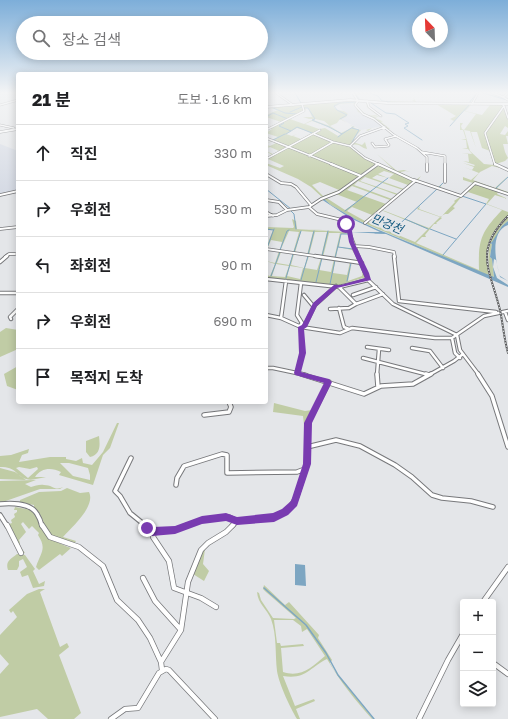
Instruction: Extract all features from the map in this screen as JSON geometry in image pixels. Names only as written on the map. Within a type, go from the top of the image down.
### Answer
[{"type":"main road","points":[[0,132],[16,129]]},
{"type":"street","points":[[6,127],[16,129]]},
{"type":"street","points":[[350,146],[354,140],[372,130],[385,127],[427,157],[427,171]]},
{"type":"street","points":[[490,127],[486,133],[495,165],[508,170]]},
{"type":"street","points":[[268,158],[320,130]]},
{"type":"street","points":[[313,133],[334,142],[350,146],[365,158],[414,180],[461,196],[474,183],[508,194]]},
{"type":"street","points":[[372,143],[375,146],[389,146],[386,139],[396,136]]},
{"type":"street","points":[[268,139],[360,176]]},
{"type":"street","points":[[309,156],[334,142]]},
{"type":"street","points":[[422,152],[445,156],[445,182]]},
{"type":"street","points":[[268,216],[273,216],[286,210],[310,206],[322,198],[339,192],[378,164]]},
{"type":"street","points":[[268,175],[281,183],[294,186],[317,214],[344,222],[349,230],[368,280],[391,303],[457,335]]},
{"type":"street","points":[[365,223],[415,181],[414,180]]},
{"type":"street","points":[[0,195],[16,191]]},
{"type":"street","points":[[268,200],[279,202],[286,210]]},
{"type":"street","points":[[268,213],[273,216]]},
{"type":"street","points":[[0,229],[5,230],[16,227]]},
{"type":"street","points":[[354,246],[369,247],[394,252],[399,301],[496,312]]},
{"type":"street","points":[[268,249],[362,263]]},
{"type":"street","points":[[0,262],[9,254],[15,254]]},
{"type":"street","points":[[268,279],[337,286],[368,280]]},
{"type":"street","points":[[281,318],[286,281]]},
{"type":"street","points":[[297,373],[302,353],[302,323],[297,315],[301,283]]},
{"type":"street","points":[[337,286],[356,304]]},
{"type":"street","points":[[302,327],[314,307],[337,286]]},
{"type":"street","points":[[353,295],[376,287]]},
{"type":"street","points":[[0,293],[16,292]]},
{"type":"street","points":[[330,309],[349,308],[383,294]]},
{"type":"street","points":[[304,295],[314,307]]},
{"type":"street","points":[[339,308],[344,327],[349,329],[435,338],[452,338],[484,316],[507,312],[508,320]]},
{"type":"street","points":[[11,319],[10,317],[16,311]]},
{"type":"street","points":[[268,316],[281,318],[302,327],[340,333],[349,329]]},
{"type":"street","points":[[457,335],[456,341],[463,354],[488,387],[508,447]]},
{"type":"street","points":[[452,338],[455,354],[460,358]]},
{"type":"street","points":[[367,347],[389,350]]},
{"type":"street","points":[[412,348],[430,351],[443,368]]},
{"type":"street","points":[[378,387],[376,375],[379,361],[379,349]]},
{"type":"street","points":[[268,368],[297,373],[362,393],[378,387],[413,384],[460,358],[463,354]]},
{"type":"street","points":[[362,358],[379,361],[429,375]]},
{"type":"street","points":[[131,458],[115,491],[133,516],[147,528],[154,531],[178,529],[196,522],[214,518],[226,517],[237,521],[274,518],[289,509],[294,504],[307,464],[308,423],[329,382]]},
{"type":"street","points":[[204,414],[228,413],[231,407],[230,404]]},
{"type":"street","points":[[307,447],[336,440],[360,446],[395,465],[412,477],[432,495],[442,498],[471,501],[493,507]]},
{"type":"street","points":[[176,485],[177,478],[184,466],[222,454],[227,455],[228,458],[227,474],[297,472],[305,469]]},
{"type":"street","points":[[0,504],[10,503],[32,508],[37,513],[44,530],[50,537],[79,547],[103,566],[117,600],[138,620],[150,638],[161,662],[162,670],[138,708],[125,709],[110,719]]},
{"type":"street","points":[[0,515],[4,519],[20,553]]},
{"type":"street","points":[[161,662],[181,630],[188,593],[188,582],[202,548],[226,532],[237,521]]},
{"type":"street","points":[[154,531],[152,538],[169,561],[172,584],[176,589],[188,593],[216,607]]},
{"type":"street","points":[[485,599],[508,567]]},
{"type":"street","points":[[143,578],[155,601],[181,630]]},
{"type":"street","points":[[419,719],[448,660],[460,643]]},
{"type":"street","points":[[496,665],[508,674]]},
{"type":"street","points":[[162,670],[169,670],[215,719]]},
{"type":"shaded area","points":[[355,127],[380,127],[361,130]]},
{"type":"shaded area","points":[[0,144],[16,150],[16,190],[0,194]]},
{"type":"green space","points":[[271,127],[325,128],[338,136],[341,134],[328,127],[331,127],[341,133],[354,127],[355,127],[353,128],[361,130],[352,141],[368,131],[353,142],[362,145],[365,142],[367,149],[359,145],[352,145],[352,148],[364,157],[363,158],[394,170],[377,154],[397,171],[404,170],[410,172],[400,172],[416,180],[421,176],[418,180],[438,187],[442,184],[440,188],[460,196],[473,183],[463,180],[463,177],[471,180],[479,173],[464,167],[472,170],[474,167],[463,163],[475,165],[463,161],[469,162],[468,154],[462,153],[472,154],[468,149],[462,148],[467,148],[466,140],[461,139],[466,139],[463,130],[460,130],[460,127],[464,130],[467,127],[489,127],[485,133],[487,138],[486,132],[490,127],[505,127],[500,134],[505,135],[508,131],[508,136],[506,136],[508,144],[503,144],[508,158],[505,161],[496,164],[508,170],[492,166],[480,172],[473,180],[495,188],[508,176],[497,188],[508,192],[508,195],[498,192],[497,194],[508,199],[495,195],[487,204],[508,212],[508,215],[496,229],[489,242],[487,250],[487,266],[489,276],[357,220],[331,205],[311,187],[298,179],[268,166],[268,164],[280,168],[284,166],[268,159],[268,156],[272,155],[268,152],[273,154],[279,151],[270,147],[268,148],[268,146],[276,143],[272,141],[268,143],[271,141],[268,138],[272,140],[278,137],[268,134],[268,132],[272,129],[268,128]],"holes":[[[297,128],[312,133],[301,139],[293,136],[297,134],[292,136],[286,134]],[[464,130],[470,131],[476,148],[471,132],[477,132],[482,148],[490,151],[494,165],[484,164],[470,151]],[[384,171],[394,174],[389,178],[408,185],[404,189],[372,178],[377,175],[388,178],[378,174]],[[365,177],[403,190],[398,194],[360,181]],[[358,181],[397,195],[392,199],[354,185]],[[320,182],[339,190],[323,196],[312,185]],[[415,182],[438,188],[460,197],[454,201],[455,202],[442,216],[448,214],[455,208],[453,207],[462,196],[468,192],[489,199],[486,204],[502,210],[489,224],[482,237],[479,251],[479,270],[416,243],[422,237],[426,237],[425,235],[434,224],[437,224],[436,223],[442,218],[440,217],[429,228],[381,210],[376,213]],[[352,186],[390,200],[386,204],[347,190]],[[336,194],[357,202],[345,210],[325,197]],[[352,207],[372,215],[365,221],[347,211]],[[381,210],[428,229],[415,242],[369,223],[369,220]]]},
{"type":"green space","points":[[420,206],[419,209],[440,217],[417,209]]},
{"type":"green space","points":[[508,217],[508,221],[502,226],[491,243],[496,231]]},
{"type":"green space","points":[[292,219],[296,221],[297,229],[349,231],[289,229],[349,232],[359,262],[352,250],[338,247],[333,273],[347,275],[350,262],[350,269],[352,262],[348,281],[362,276],[363,270],[367,277],[338,285],[268,278],[275,264],[268,261],[275,263],[279,251],[281,252],[277,263],[289,265],[294,254],[291,265],[304,268],[309,256],[305,268],[317,270],[322,258],[319,270],[331,272],[340,233],[329,233],[323,257],[321,257],[327,232],[315,232],[309,255],[307,255],[313,232],[301,231],[295,253],[293,253],[299,232],[289,231],[280,251],[282,242],[271,240],[268,247],[273,230],[268,230],[268,227],[293,228]],"holes":[[[341,234],[349,234],[353,249],[339,247]],[[276,264],[289,266],[285,277],[272,276]],[[290,266],[303,268],[300,279],[287,276]]]},
{"type":"green space","points":[[490,243],[492,244],[490,257],[492,259],[494,278],[491,277],[488,259]]},
{"type":"green space","points":[[6,328],[16,330],[16,350],[0,357],[0,332]]},
{"type":"green space","points":[[16,367],[16,389],[7,386],[4,374]]},
{"type":"green space","points":[[296,375],[326,383],[306,422],[306,433],[303,416],[273,412],[274,403],[305,411],[312,410],[325,384]]},
{"type":"green space","points":[[117,423],[119,423],[110,448],[103,455],[93,485],[59,475],[61,472],[54,469],[43,470],[35,477],[46,477],[31,480],[22,477],[10,468],[0,467],[0,456],[11,455],[29,449],[28,453],[22,455],[19,462],[50,457],[66,457],[66,459],[76,461],[82,458],[83,463],[92,465],[103,452]],"holes":[[[60,463],[69,463],[88,468],[90,480],[73,476]],[[19,467],[30,469],[37,467],[38,469],[28,478],[16,468]]]},
{"type":"green space","points":[[99,436],[99,449],[94,456],[90,457],[86,452],[86,441]]},
{"type":"green space","points":[[0,468],[15,472],[26,480],[0,479]]},
{"type":"green space","points":[[36,480],[25,484],[31,487],[47,485],[57,489],[40,489],[0,503],[0,481]]},
{"type":"green space","points":[[67,488],[80,493],[89,492],[90,498],[89,504],[82,516],[63,537],[76,541],[74,544],[52,537],[39,513],[34,508],[34,505],[23,503],[22,505],[17,504],[20,500],[39,492],[61,491]]},
{"type":"green space","points":[[15,507],[32,510],[42,529],[47,535],[59,543],[71,548],[62,556],[60,554],[39,570],[36,567],[43,547],[38,535],[39,533],[32,526],[29,529],[23,522],[21,524],[26,532],[19,540],[19,545],[25,553],[23,553],[18,548],[9,524],[12,523],[11,520],[15,517],[14,514],[17,512],[17,510],[14,510]]},
{"type":"green space","points":[[205,549],[203,564],[209,571],[204,581],[193,574],[201,550]]},
{"type":"green space","points":[[17,554],[25,555],[35,569],[33,571],[39,584],[45,581],[44,586],[33,588],[28,575],[22,577],[20,572],[27,567],[23,559],[19,561],[17,570],[8,570],[8,562]]},
{"type":"green space","points":[[264,585],[285,605],[289,602],[319,635],[318,638],[332,660],[330,663],[334,670],[373,719],[348,690],[337,675],[327,659],[303,674],[291,677],[283,676],[295,706],[314,699],[315,701],[296,709],[300,719],[297,719],[285,695],[278,676],[273,625],[269,615],[259,600],[257,592],[273,618],[296,618],[263,589]],"holes":[[[274,620],[293,620],[301,626],[302,632],[307,629],[325,656],[306,670],[295,674],[283,672],[281,648],[304,646],[303,644],[281,646],[280,643],[277,643]]]},
{"type":"green space","points":[[39,589],[45,589],[40,592],[60,647],[67,643],[69,647],[59,655],[81,713],[74,719],[48,719],[37,709],[0,717],[0,674],[9,664],[0,654],[0,635],[17,617],[13,611],[11,613],[9,610],[27,594]]},
{"type":"water","points":[[323,198],[331,205],[357,220],[494,277],[492,259],[490,257],[492,244],[490,243],[502,226],[508,221],[508,225],[498,234],[495,248],[498,268],[496,260],[494,259],[493,267],[497,278],[508,285],[508,287],[386,234],[351,232],[380,232],[350,218],[321,199]]},
{"type":"water","points":[[295,564],[305,565],[306,586],[295,585]]},
{"type":"waterway","points":[[280,127],[291,131]]},
{"type":"waterway","points":[[291,131],[297,127],[312,133]]},
{"type":"waterway","points":[[328,127],[342,134]]},
{"type":"waterway","points":[[342,134],[353,127]]},
{"type":"waterway","points":[[407,127],[404,128],[422,140]]},
{"type":"waterway","points":[[352,128],[359,130],[352,142]]},
{"type":"waterway","points":[[286,134],[291,131]]},
{"type":"waterway","points":[[273,140],[285,134]]},
{"type":"waterway","points":[[338,137],[342,134]]},
{"type":"waterway","points":[[495,189],[508,177]]},
{"type":"waterway","points":[[345,211],[388,178]]},
{"type":"waterway","points":[[438,188],[443,183]]},
{"type":"waterway","points":[[405,219],[437,189]]},
{"type":"waterway","points":[[268,191],[291,209]]},
{"type":"waterway","points":[[443,255],[486,204],[462,196]]},
{"type":"waterway","points":[[291,211],[294,214],[296,229]]},
{"type":"waterway","points":[[391,232],[405,219]]},
{"type":"waterway","points":[[405,219],[428,229]]},
{"type":"waterway","points":[[268,229],[273,230]]},
{"type":"waterway","points":[[268,245],[274,229]]},
{"type":"waterway","points":[[430,229],[456,239]]},
{"type":"waterway","points":[[280,250],[287,231],[289,230]]},
{"type":"waterway","points":[[294,252],[301,231]]},
{"type":"waterway","points":[[308,255],[314,231]]},
{"type":"waterway","points":[[322,256],[328,231]]},
{"type":"waterway","name":"만겅천","points":[[375,233],[384,233]]},
{"type":"waterway","points":[[335,258],[341,234],[349,234]]},
{"type":"waterway","points":[[338,247],[353,249],[357,256]]},
{"type":"waterway","points":[[271,276],[280,252]]},
{"type":"waterway","points":[[286,278],[293,254]]},
{"type":"waterway","points":[[301,280],[308,256]]},
{"type":"waterway","points":[[316,282],[322,258]]},
{"type":"waterway","points":[[330,284],[335,260]]},
{"type":"waterway","points":[[347,281],[351,263]]},
{"type":"waterway","points":[[264,588],[306,625],[326,653],[338,675],[374,719]]},
{"type":"railway","points":[[508,216],[497,228],[487,250],[489,271],[500,310],[508,353]]},
{"type":"route","points":[[147,528],[152,531],[175,530],[202,520],[226,517],[237,521],[274,518],[285,512],[294,504],[307,464],[307,425],[329,382],[297,373],[303,348],[301,327],[304,327],[308,321],[315,305],[336,286],[368,280],[346,224]]}]
